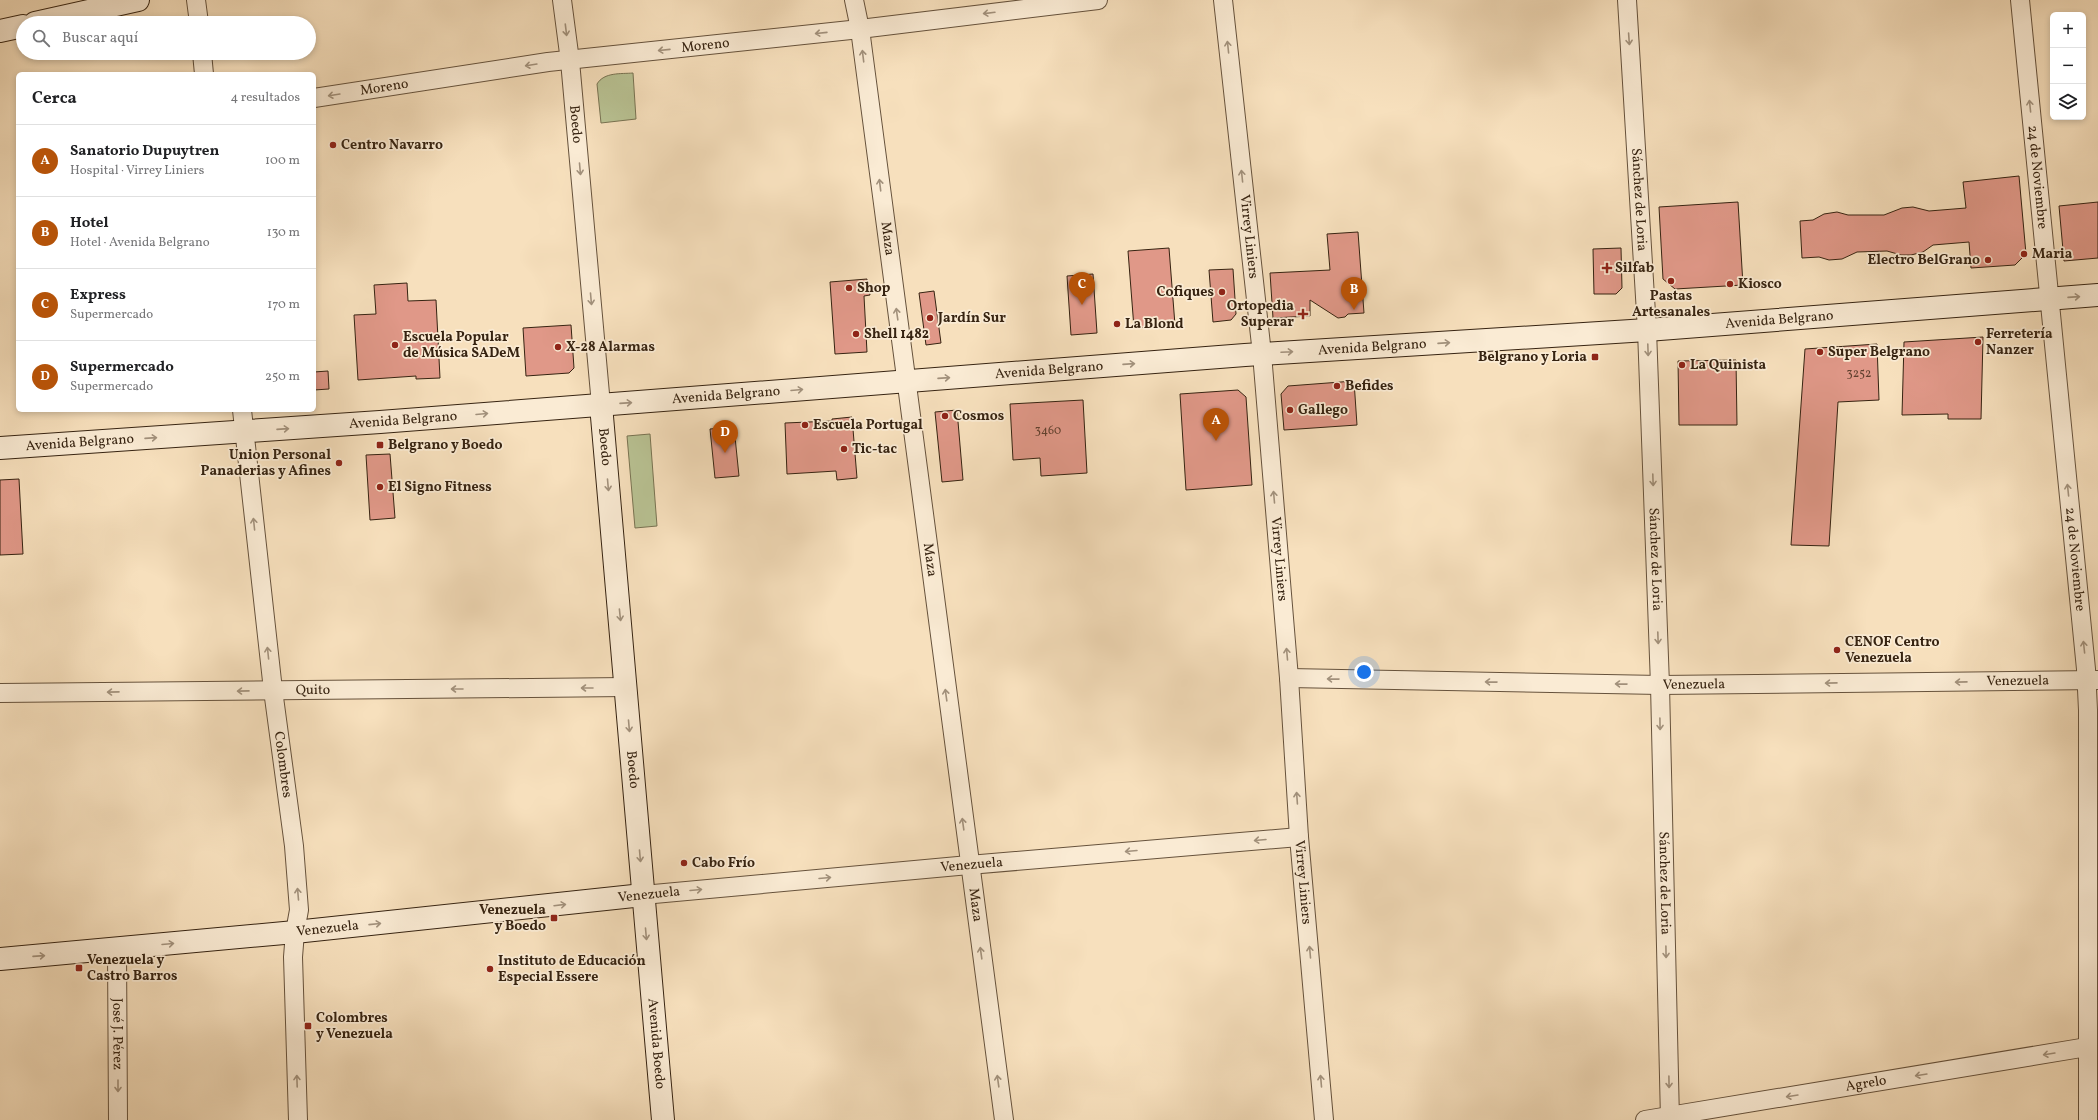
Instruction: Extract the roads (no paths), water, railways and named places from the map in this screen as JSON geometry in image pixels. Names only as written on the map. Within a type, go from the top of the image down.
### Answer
[{"type":"main road","points":[[66,16],[138,0]]},
{"type":"main road","points":[[0,31],[16,28]]},
{"type":"main road","name":"Avenida Belgrano","points":[[0,448],[244,432],[1262,354],[1647,330],[2098,295]]},
{"type":"main road","name":"Boedo","points":[[601,405],[643,895]]},
{"type":"main road","name":"Venezuela","points":[[0,959],[295,932],[643,895]]},
{"type":"main road","name":"Avenida Boedo","points":[[643,895],[663,1120]]},
{"type":"street","points":[[196,0],[198,16]]},
{"type":"street","name":"Boedo","points":[[562,0],[570,61],[601,405]]},
{"type":"street","name":"Maza","points":[[854,0],[860,29],[905,381],[1004,1120]]},
{"type":"street","name":"Moreno","points":[[316,98],[548,62],[570,61],[860,29],[1028,4],[1098,0]]},
{"type":"street","name":"Virrey Liniers","points":[[1222,0],[1262,354],[1289,678],[1299,837],[1324,1120]]},
{"type":"street","name":"Sánchez de Loria","points":[[1626,0],[1647,330],[1660,685],[1670,1118]]},
{"type":"street","name":"24 de Noviembre","points":[[2020,0],[2050,298],[2092,680],[2087,1047],[2088,1120]]},
{"type":"street","points":[[203,60],[204,72]]},
{"type":"street","name":"Colombres","points":[[242,412],[272,690],[294,846],[300,910],[295,932],[293,957],[298,1120]]},
{"type":"street","name":"Venezuela","points":[[1289,678],[1660,685],[2092,680]]},
{"type":"street","name":"Quito","points":[[0,693],[626,687]]},
{"type":"street","name":"Venezuela","points":[[643,895],[969,864],[1299,837]]},
{"type":"street","name":"José J. Pérez","points":[[117,949],[118,1120]]},
{"type":"street","name":"Agrelo","points":[[1645,1120],[1670,1118],[2087,1047]]},
{"type":"place","name":"Centro Navarro","points":[[333,145]]},
{"type":"place","name":"Maria","points":[[2024,254]]},
{"type":"place","name":"Electro BelGrano","points":[[1988,260]]},
{"type":"place","name":"Silfab","points":[[1607,268]]},
{"type":"place","name":"Pastas Artesanales","points":[[1671,281]]},
{"type":"place","name":"Kiosco","points":[[1730,284]]},
{"type":"place","name":"Shop","points":[[849,288]]},
{"type":"place","name":"Cofiques","points":[[1222,292]]},
{"type":"place","name":"Express","points":[[1082,305]]},
{"type":"place","name":"Hotel","points":[[1354,310]]},
{"type":"place","name":"Ortopedia Superar","points":[[1303,314]]},
{"type":"place","name":"Jardín Sur","points":[[930,318]]},
{"type":"place","name":"La Blond","points":[[1117,324]]},
{"type":"place","name":"Shell 1482","points":[[856,334]]},
{"type":"place","name":"Ferretería Nanzer","points":[[1978,342]]},
{"type":"place","name":"Escuela Popular de Música SADeM","points":[[395,345]]},
{"type":"place","name":"X-28 Alarmas","points":[[558,347]]},
{"type":"place","name":"Super Belgrano","points":[[1820,352]]},
{"type":"place","name":"Belgrano y Loria","points":[[1595,357]]},
{"type":"place","name":"La Quinista","points":[[1682,365]]},
{"type":"place","name":"Befides","points":[[1337,386]]},
{"type":"place","name":"Gallego","points":[[1290,410]]},
{"type":"place","name":"Cosmos","points":[[945,416]]},
{"type":"place","name":"Escuela Portugal","points":[[805,425]]},
{"type":"place","name":"Sanatorio Dupuytren","points":[[1216,441]]},
{"type":"place","name":"Belgrano y Boedo","points":[[380,445]]},
{"type":"place","name":"Tic-tac","points":[[844,449]]},
{"type":"place","name":"Supermercado","points":[[725,453]]},
{"type":"place","name":"Union Personal Panaderias y Afines","points":[[339,463]]},
{"type":"place","name":"El Signo Fitness","points":[[380,487]]},
{"type":"place","name":"CENOF Centro Venezuela","points":[[1837,650]]},
{"type":"place","name":"Cabo Frío","points":[[684,863]]},
{"type":"place","name":"Venezuela y Boedo","points":[[554,918]]},
{"type":"place","name":"Venezuela y Castro Barros","points":[[79,968]]},
{"type":"place","name":"Instituto de Educación Especial Essere","points":[[490,969]]},
{"type":"place","name":"Colombres y Venezuela","points":[[308,1026]]}]
